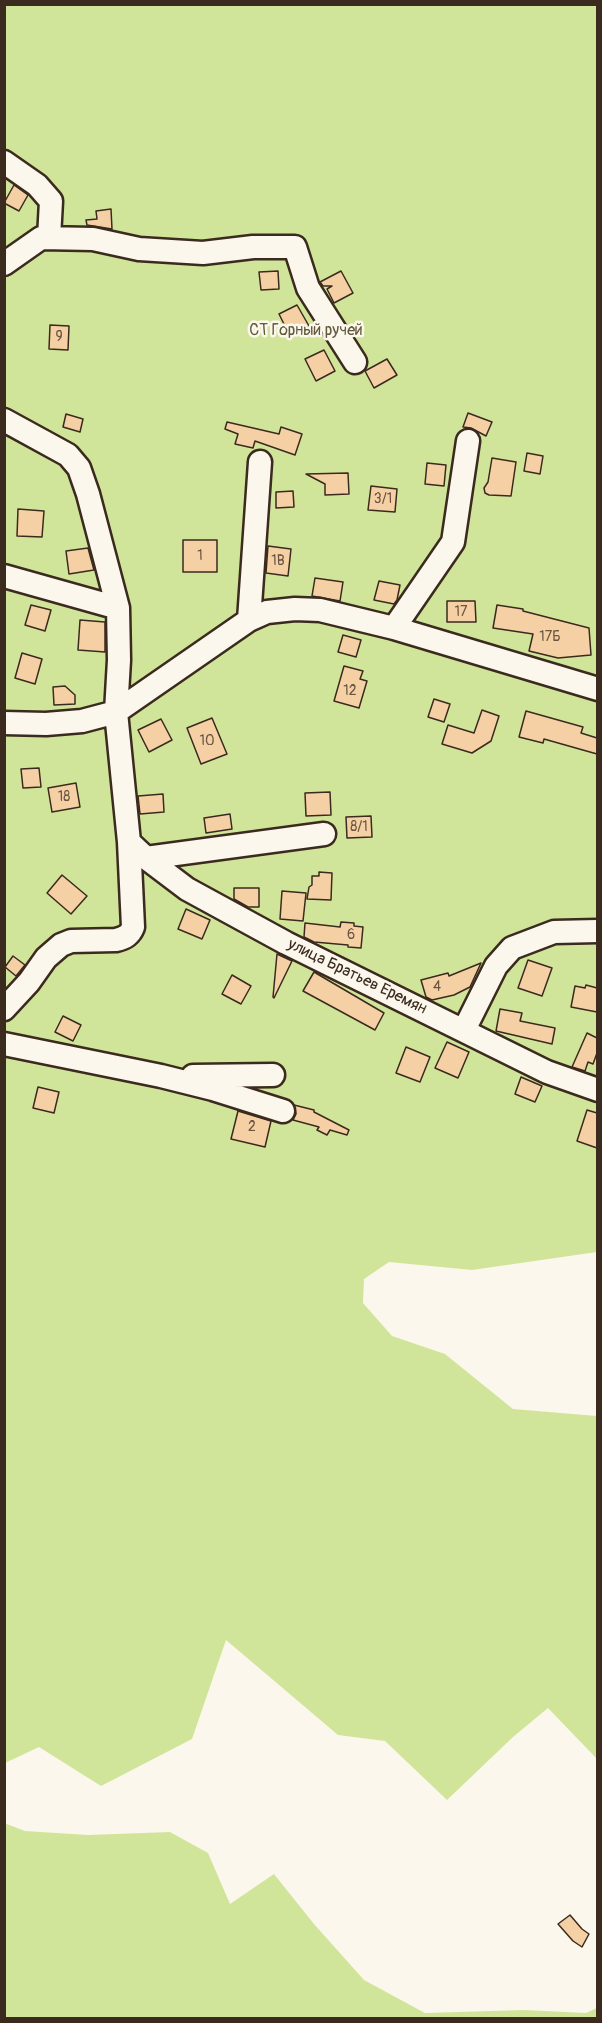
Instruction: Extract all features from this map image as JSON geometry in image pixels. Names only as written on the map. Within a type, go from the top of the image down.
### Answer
[{"type":"street","points":[[4,162],[37,185],[51,201],[49,238]]},
{"type":"street","points":[[4,264],[41,238],[93,238],[139,249],[203,253],[253,247],[295,247],[308,288],[355,362]]},
{"type":"street","points":[[4,420],[68,455],[80,468],[118,608],[116,712],[129,842],[133,927],[123,939],[71,941],[61,945],[46,958],[4,1009]]},
{"type":"street","points":[[394,628],[453,542],[468,441]]},
{"type":"street","points":[[249,620],[260,462]]},
{"type":"street","points":[[4,576],[118,608]]},
{"type":"street","points":[[4,723],[46,724],[82,721],[116,712],[249,620],[267,612],[295,609],[320,610],[394,628],[597,689]]},
{"type":"street","points":[[146,858],[324,834]]},
{"type":"street","name":"улица Братьев Еремян","points":[[129,842],[187,889],[286,943],[547,1072],[597,1090]]},
{"type":"street","points":[[464,1030],[496,966],[512,948],[554,932],[597,931]]},
{"type":"street","points":[[4,1044],[161,1076],[213,1089],[283,1111]]},
{"type":"street","points":[[161,1076],[273,1076]]},
{"type":"green space","name":"СТ Горный ручей","points":[[5,5],[597,5],[597,1252],[472,1270],[389,1262],[364,1279],[363,1303],[392,1336],[445,1354],[513,1409],[597,1416],[597,1759],[548,1708],[513,1737],[447,1800],[385,1741],[338,1735],[226,1640],[192,1739],[101,1786],[39,1747],[5,1763]]},
{"type":"green space","points":[[4,1823],[25,1831],[88,1835],[170,1832],[208,1853],[230,1904],[274,1874],[314,1924],[364,1980],[425,2013],[524,2010],[586,2013],[597,2008],[597,2018],[5,2018]]},
{"type":"building","points":[[14,185],[28,195],[19,211],[4,203]]},
{"type":"building","points":[[111,209],[112,229],[87,225],[86,220],[97,219],[96,211]]},
{"type":"building","points":[[278,271],[279,289],[261,290],[259,272]]},
{"type":"building","points":[[341,271],[353,293],[334,303],[327,289],[332,286],[323,286],[320,282]]},
{"type":"building","points":[[297,305],[309,326],[290,336],[279,314]]},
{"type":"building","points":[[50,325],[69,326],[68,350],[49,349]]},
{"type":"building","points":[[324,350],[335,371],[316,381],[305,359]]},
{"type":"building","points":[[387,359],[397,375],[374,388],[365,371]]},
{"type":"building","points":[[468,413],[492,422],[486,436],[471,428],[463,427]]},
{"type":"building","points":[[66,414],[83,419],[80,432],[63,427]]},
{"type":"building","points":[[227,422],[279,434],[281,427],[302,434],[295,455],[255,441],[253,448],[235,444],[238,434],[225,429]]},
{"type":"building","points":[[527,453],[543,456],[540,474],[524,471]]},
{"type":"building","points":[[492,458],[516,462],[511,496],[485,493],[484,488],[488,482]]},
{"type":"building","points":[[427,463],[446,465],[444,486],[425,484]]},
{"type":"building","points":[[348,473],[349,494],[325,495],[325,484],[306,474]]},
{"type":"building","points":[[371,486],[397,489],[395,512],[368,510]]},
{"type":"building","points":[[293,491],[294,507],[276,508],[276,492]]},
{"type":"building","points":[[18,509],[44,511],[42,537],[17,536]]},
{"type":"building","points":[[183,540],[217,540],[217,572],[183,572]]},
{"type":"building","points":[[268,546],[291,549],[288,576],[266,573]]},
{"type":"building","points":[[88,548],[94,570],[69,574],[66,551]]},
{"type":"building","points":[[315,578],[343,582],[340,601],[312,596]]},
{"type":"building","points":[[379,581],[400,585],[394,604],[374,600]]},
{"type":"building","points":[[447,601],[475,601],[476,622],[447,622]]},
{"type":"building","points":[[31,605],[51,610],[45,631],[25,625]]},
{"type":"building","points":[[497,605],[523,609],[523,611],[589,628],[591,655],[558,658],[529,651],[533,634],[493,628]]},
{"type":"building","points":[[80,620],[105,622],[105,652],[78,650]]},
{"type":"building","points":[[343,635],[361,640],[356,657],[338,652]]},
{"type":"building","points":[[22,653],[42,659],[35,684],[15,678]]},
{"type":"building","points":[[344,666],[363,671],[360,679],[367,681],[359,708],[334,701]]},
{"type":"building","points":[[65,686],[75,695],[75,704],[54,705],[53,687]]},
{"type":"building","points":[[434,699],[450,704],[444,722],[428,717]]},
{"type":"building","points":[[482,710],[499,716],[491,741],[472,753],[442,744],[448,725],[474,733]]},
{"type":"building","points":[[526,711],[583,727],[581,733],[597,738],[597,754],[544,739],[543,743],[519,737]]},
{"type":"building","points":[[212,718],[227,754],[201,764],[187,728]]},
{"type":"building","points":[[161,719],[172,740],[149,752],[138,730]]},
{"type":"building","points":[[39,768],[41,787],[23,788],[21,769]]},
{"type":"building","points":[[76,783],[80,807],[52,812],[48,788]]},
{"type":"building","points":[[330,792],[331,815],[306,816],[305,793]]},
{"type":"building","points":[[163,794],[164,812],[140,814],[138,796]]},
{"type":"building","points":[[230,814],[232,829],[206,833],[204,818]]},
{"type":"building","points":[[371,816],[372,837],[347,838],[346,817]]},
{"type":"building","points":[[319,872],[332,873],[331,900],[307,899],[309,887],[312,885],[312,876],[319,876]]},
{"type":"building","points":[[62,875],[87,896],[71,914],[47,893]]},
{"type":"building","points":[[234,888],[259,888],[259,907],[248,907],[234,899]]},
{"type":"building","points":[[282,891],[306,893],[303,921],[280,919]]},
{"type":"building","points":[[186,909],[210,920],[202,939],[178,929]]},
{"type":"building","points":[[341,922],[354,923],[354,926],[363,927],[361,948],[314,942],[304,937],[305,923],[340,927]]},
{"type":"building","points":[[277,954],[292,961],[274,998],[273,997]]},
{"type":"building","points":[[13,956],[25,965],[16,976],[5,967]]},
{"type":"building","points":[[528,960],[552,968],[542,996],[518,988]]},
{"type":"building","points":[[481,963],[470,987],[454,995],[432,1000],[426,997],[421,980],[448,973],[449,976]]},
{"type":"building","points":[[314,972],[384,1013],[375,1030],[303,991]]},
{"type":"building","points":[[232,975],[251,986],[241,1004],[222,994]]},
{"type":"building","points":[[586,985],[597,988],[597,1012],[571,1007],[575,986],[585,988]]},
{"type":"building","points":[[500,1009],[522,1013],[520,1021],[555,1028],[552,1044],[496,1031]]},
{"type":"building","points":[[63,1016],[81,1025],[73,1041],[55,1032]]},
{"type":"building","points":[[587,1033],[597,1038],[597,1053],[593,1064],[588,1062],[585,1071],[572,1067]]},
{"type":"building","points":[[447,1042],[469,1052],[458,1078],[435,1068]]},
{"type":"building","points":[[406,1047],[430,1057],[420,1082],[396,1073]]},
{"type":"building","points":[[521,1077],[542,1086],[535,1102],[515,1094]]},
{"type":"building","points":[[38,1087],[59,1092],[54,1113],[33,1108]]},
{"type":"building","points":[[294,1105],[314,1110],[349,1130],[347,1135],[330,1130],[327,1135],[317,1130],[319,1127],[293,1120],[296,1114]]},
{"type":"building","points":[[587,1110],[597,1113],[597,1148],[577,1141]]},
{"type":"building","points":[[238,1111],[271,1121],[265,1147],[231,1139]]},
{"type":"building","points":[[570,1915],[589,1934],[582,1947],[573,1941],[558,1924]]}]
